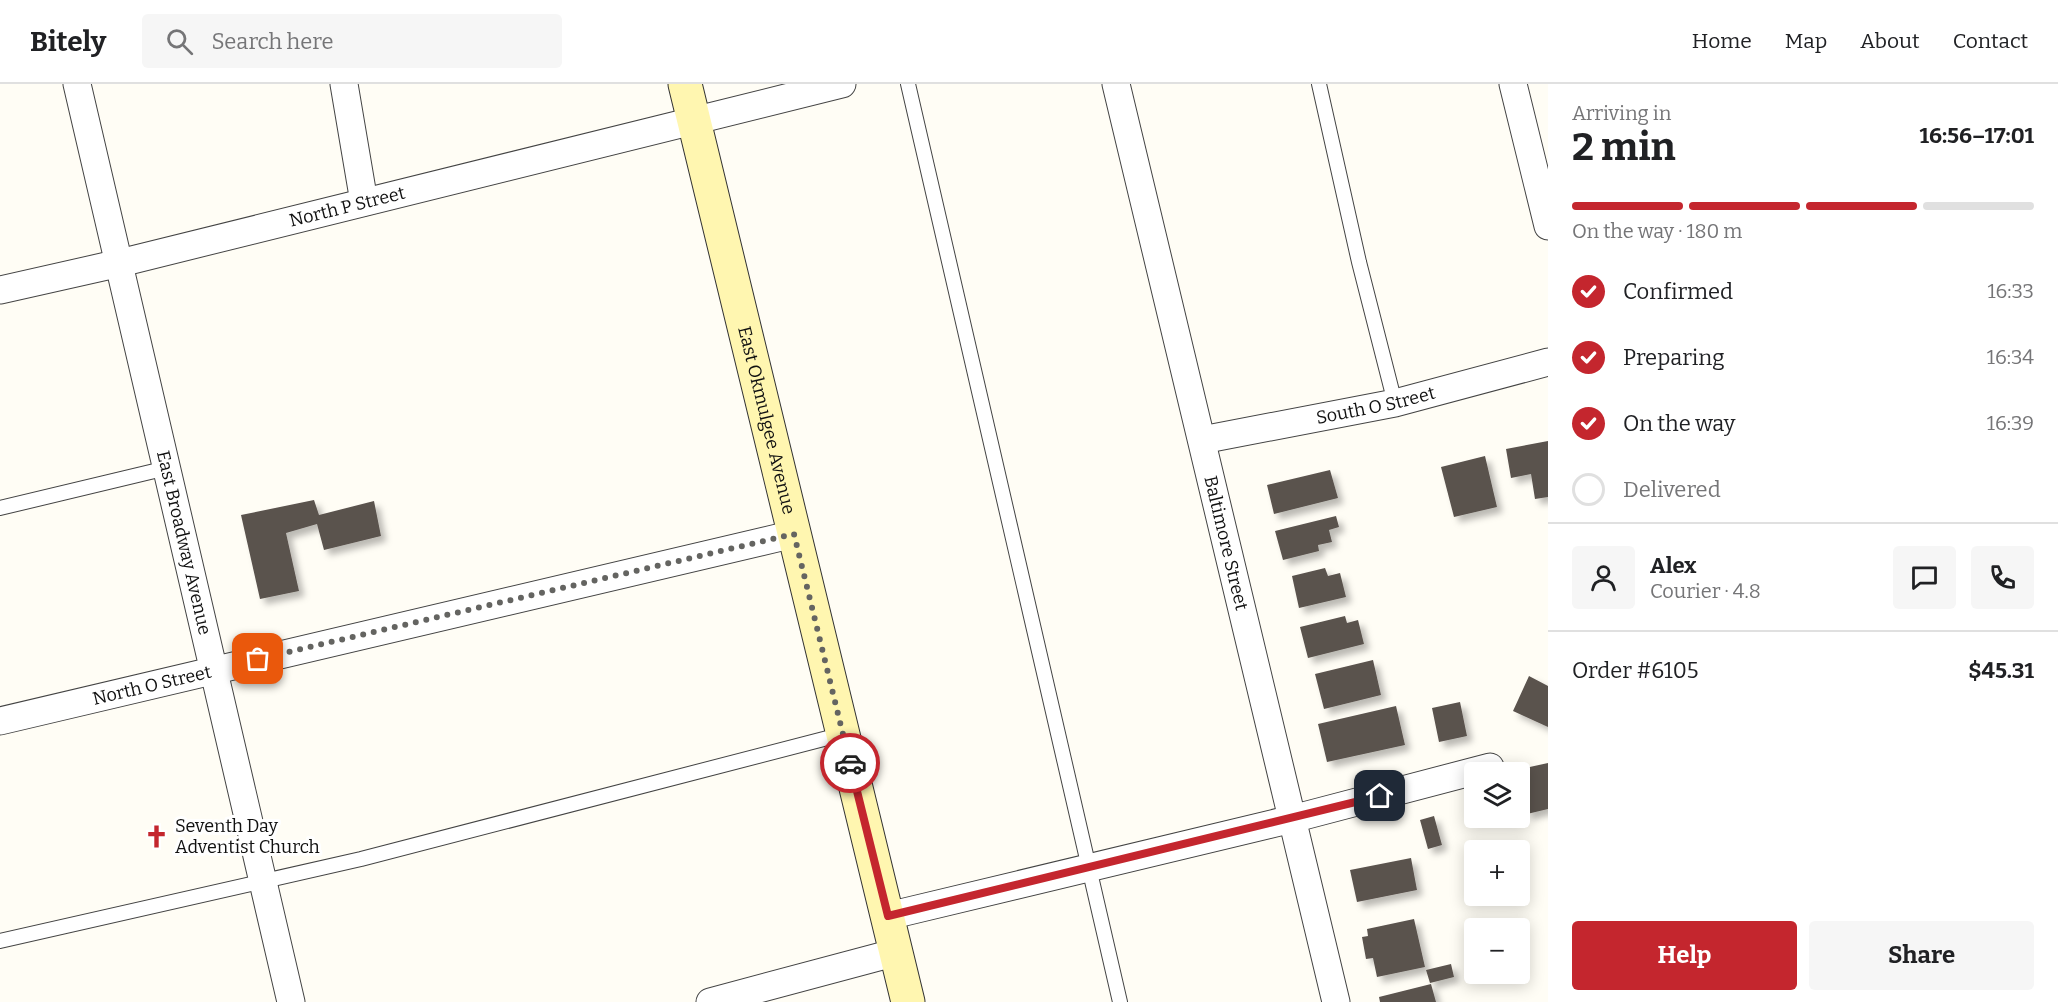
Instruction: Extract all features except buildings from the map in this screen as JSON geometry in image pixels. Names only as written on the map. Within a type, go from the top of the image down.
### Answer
[{"type":"main road","name":"East Okmulgee Avenue","points":[[685,84],[908,1002]]},
{"type":"street","name":"East Broadway Avenue","points":[[77,84],[291,1002]]},
{"type":"street","points":[[344,84],[364,202]]},
{"type":"street","name":"North P Street","points":[[0,290],[120,263],[693,119],[842,84]]},
{"type":"street","name":"Baltimore Street","points":[[1116,84],[1336,1002]]},
{"type":"street","points":[[1513,84],[1548,226]]},
{"type":"street","name":"South O Street","points":[[1202,440],[1395,403],[1548,362]]},
{"type":"street","name":"North O Street","points":[[0,721],[794,534]]},
{"type":"street","points":[[888,916],[1292,819],[1464,774]]},
{"type":"street","points":[[710,1002],[897,952]]},
{"type":"lane","points":[[908,84],[1120,1002]]},
{"type":"lane","points":[[1319,84],[1359,262],[1395,403]]},
{"type":"lane","points":[[0,508],[167,468]]},
{"type":"lane","points":[[0,941],[360,859],[843,734]]},
{"type":"way so far","points":[[258,659],[794,534],[850,763]]},
{"type":"place","name":"Seventh Day Adventist Church","points":[[157,836]]},
{"type":"route","points":[[850,763],[888,916],[1380,796]]}]
